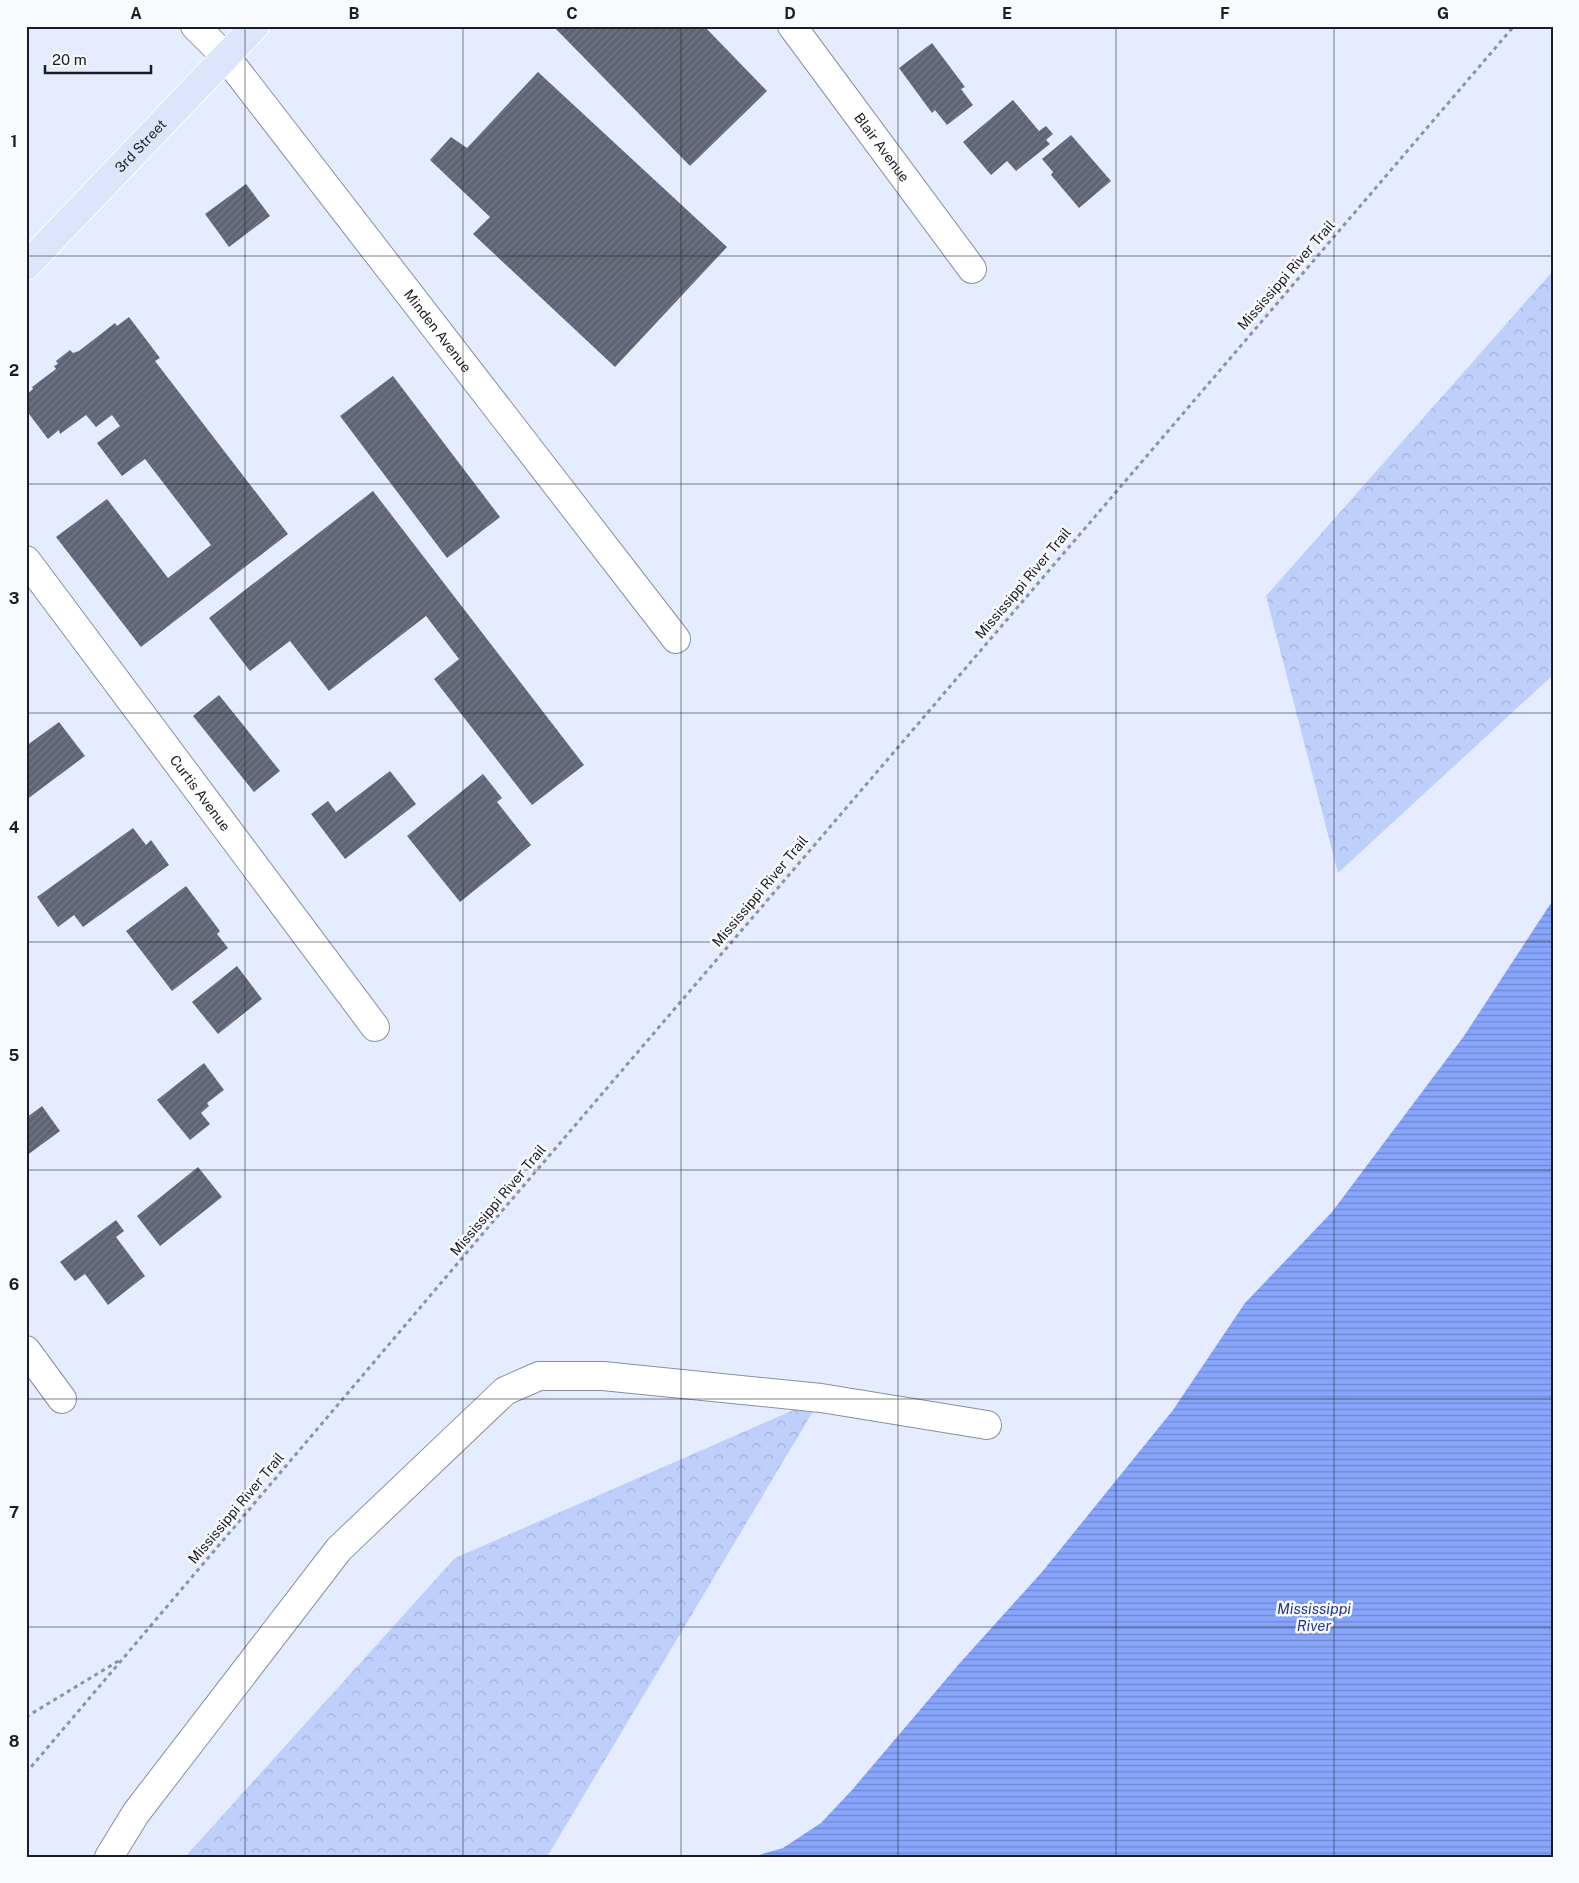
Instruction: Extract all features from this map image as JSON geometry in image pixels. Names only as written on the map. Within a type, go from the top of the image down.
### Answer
[{"type":"main road","name":"3rd Street","points":[[26,266],[255,26]]},
{"type":"street","name":"Minden Avenue","points":[[195,26],[226,57],[676,639]]},
{"type":"street","name":"Blair Avenue","points":[[792,26],[972,269]]},
{"type":"street","name":"Curtis Avenue","points":[[26,560],[375,1027]]},
{"type":"street","points":[[26,1350],[62,1398]]},
{"type":"street","points":[[109,1857],[136,1813],[339,1549],[506,1391],[539,1376],[602,1376],[821,1398],[987,1425]]},
{"type":"path","name":"Mississippi River Trail","points":[[26,1773],[1514,26]]},
{"type":"path","points":[[26,1717],[124,1658]]},
{"type":"green space","points":[[1553,271],[1553,675],[1338,873],[1266,596]]},
{"type":"green space","points":[[821,1398],[547,1857],[185,1857],[455,1558]]},
{"type":"water","name":"Mississippi River","points":[[1553,900],[1553,1857],[752,1857],[783,1848],[821,1823],[1042,1572],[1173,1410],[1245,1303],[1332,1212],[1464,1036]]},
{"type":"building","points":[[553,26],[704,26],[767,91],[690,166]]},
{"type":"building","points":[[932,43],[965,87],[961,89],[973,105],[947,125],[935,110],[932,113],[899,68]]},
{"type":"building","points":[[538,72],[727,247],[615,367],[473,234],[490,217],[430,160],[451,137],[467,148]]},
{"type":"building","points":[[1013,100],[1039,131],[1046,126],[1053,134],[1046,140],[1050,144],[1016,171],[1007,161],[991,175],[963,142]]},
{"type":"building","points":[[1071,135],[1111,181],[1079,208],[1051,175],[1053,172],[1042,159]]},
{"type":"building","points":[[246,184],[270,216],[229,247],[205,214]]},
{"type":"building","points":[[129,317],[160,358],[155,361],[288,534],[141,647],[56,537],[107,499],[168,578],[211,545],[145,459],[122,476],[97,443],[120,426],[112,415],[96,427],[86,415],[60,434],[59,430],[48,439],[26,410],[26,395],[33,389],[32,387],[56,369],[54,366],[58,364],[56,361],[70,350],[73,353],[79,351],[115,323],[117,326]]},
{"type":"building","points":[[393,376],[500,517],[447,558],[340,416]]},
{"type":"building","points":[[373,491],[584,765],[532,805],[434,679],[459,659],[426,616],[329,691],[290,641],[250,671],[209,618]]},
{"type":"building","points":[[219,695],[280,771],[254,792],[193,716]]},
{"type":"building","points":[[59,722],[85,756],[26,800],[26,746]]},
{"type":"building","points":[[390,771],[416,804],[345,859],[311,814],[328,801],[336,812]]},
{"type":"building","points":[[483,774],[502,798],[497,802],[531,845],[460,902],[407,836]]},
{"type":"building","points":[[133,828],[146,845],[151,840],[169,865],[83,927],[74,915],[58,927],[37,897]]},
{"type":"building","points":[[186,886],[220,931],[217,934],[228,948],[172,991],[126,931]]},
{"type":"building","points":[[237,966],[262,999],[218,1034],[192,1002]]},
{"type":"building","points":[[204,1063],[224,1090],[207,1103],[209,1106],[201,1113],[210,1124],[190,1140],[157,1100]]},
{"type":"building","points":[[42,1106],[60,1131],[26,1156],[26,1118]]},
{"type":"building","points":[[198,1167],[222,1197],[160,1246],[137,1216]]},
{"type":"building","points":[[116,1220],[124,1231],[116,1237],[145,1276],[108,1305],[85,1274],[75,1281],[60,1262]]}]
